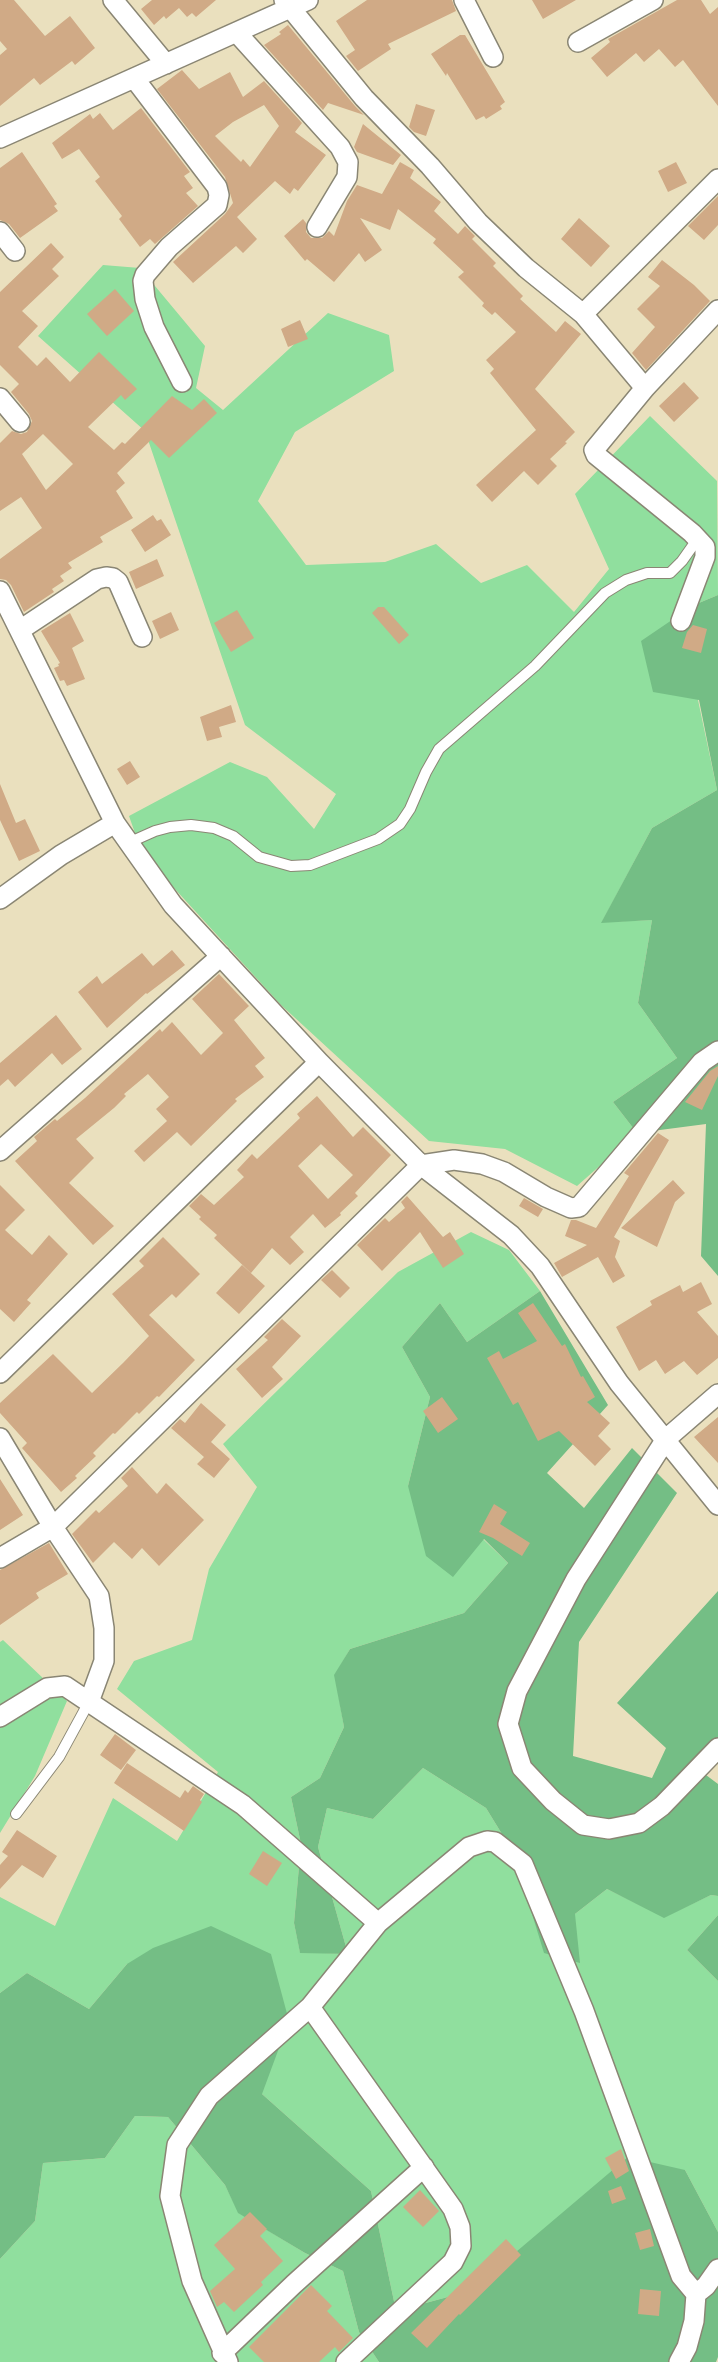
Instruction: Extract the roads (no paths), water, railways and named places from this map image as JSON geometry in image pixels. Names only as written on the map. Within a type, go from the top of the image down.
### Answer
[{"type":"street","points":[[113,0],[166,64]]},
{"type":"street","points":[[464,0],[493,57]]},
{"type":"street","points":[[578,42],[653,0]]},
{"type":"street","points":[[0,138],[237,33],[294,2],[364,98],[430,166],[478,222],[526,268],[583,314],[645,388]]},
{"type":"street","points":[[237,33],[340,147],[348,162],[347,177],[317,227]]},
{"type":"street","points":[[134,78],[217,187],[219,195],[216,205],[169,247],[143,281],[145,299],[154,327],[182,382]]},
{"type":"street","points":[[583,314],[718,179]]},
{"type":"street","points":[[0,232],[15,251]]},
{"type":"street","points":[[681,621],[706,552],[705,547],[595,453],[597,445],[645,388],[718,310]]},
{"type":"street","points":[[0,398],[20,422]]},
{"type":"street","points":[[20,629],[97,579],[106,577],[118,582],[142,637]]},
{"type":"street","points":[[0,591],[115,823],[173,905],[319,1062],[421,1165],[511,1235],[540,1266],[619,1383],[718,1505]]},
{"type":"street","points":[[0,899],[61,855],[115,823]]},
{"type":"street","points":[[0,1151],[221,956]]},
{"type":"street","points":[[0,1558],[53,1527],[421,1165],[454,1160],[482,1164],[503,1172],[571,1208],[579,1207],[702,1062],[718,1051]]},
{"type":"street","points":[[0,1373],[319,1062]]},
{"type":"street","points":[[718,1394],[666,1439],[576,1579],[517,1691],[508,1724],[522,1768],[530,1777],[583,1825],[608,1829],[639,1823],[662,1806],[718,1748]]},
{"type":"street","points":[[0,1438],[53,1527],[99,1596],[104,1628],[104,1661],[89,1702]]},
{"type":"street","points":[[0,1717],[47,1688],[65,1686],[243,1805],[378,1923]]},
{"type":"street","points":[[424,2167],[294,2284],[225,2357],[192,2281],[170,2196],[177,2145],[209,2096],[310,2007],[378,1923],[469,1847],[495,1842],[523,1864],[584,2011],[672,2255],[681,2276],[695,2294],[694,2322],[687,2347],[679,2362]]},
{"type":"street","points":[[310,2007],[453,2209],[460,2227],[461,2246],[453,2262],[346,2362]]},
{"type":"street","points":[[695,2294],[706,2286],[718,2269]]},
{"type":"lane","points":[[128,843],[170,827],[191,825],[214,828],[233,836],[259,857],[291,866],[310,865],[378,839],[400,824],[439,749],[536,666],[605,593],[626,580],[647,573],[664,574],[675,570],[694,544],[695,536]]},
{"type":"lane","points":[[16,1814],[59,1757],[89,1702]]}]
